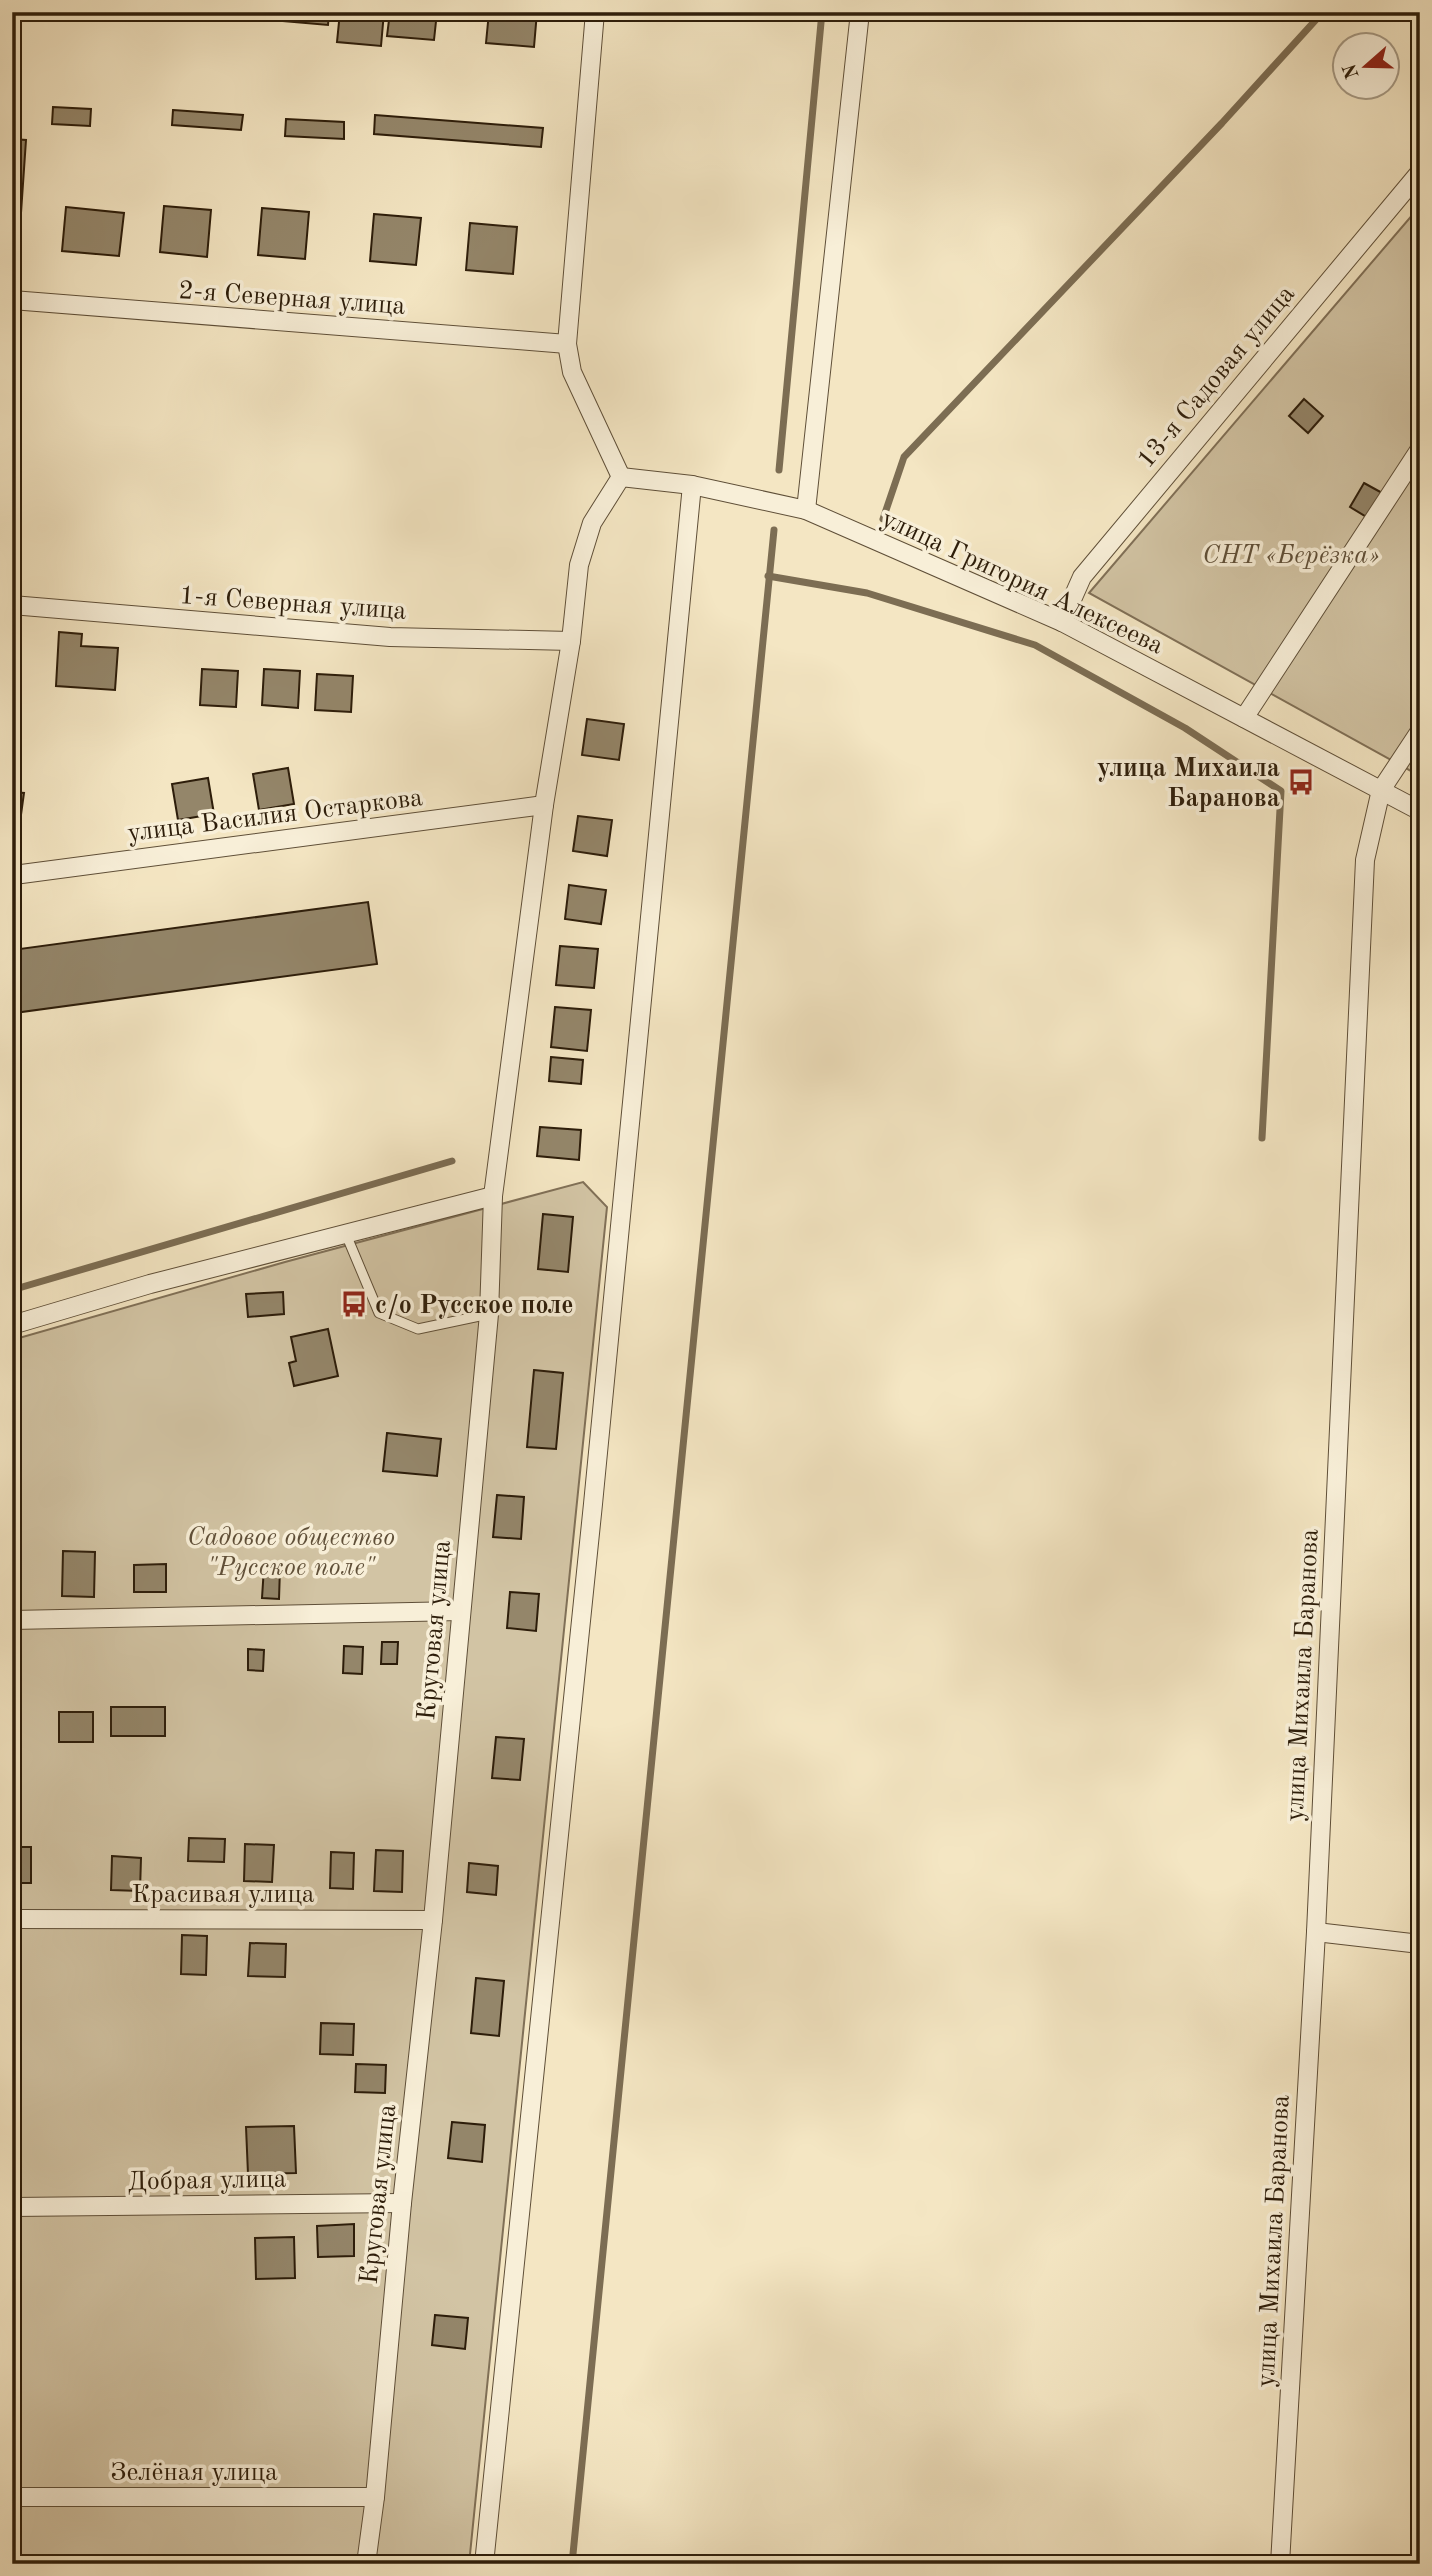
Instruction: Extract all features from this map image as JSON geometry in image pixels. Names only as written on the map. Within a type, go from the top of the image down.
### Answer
[{"type":"street","points":[[595,12],[567,344],[572,372],[621,477]]},
{"type":"street","points":[[806,510],[860,12]]},
{"type":"street","name":"13-я Садовая улица","points":[[1062,622],[1082,577],[1420,172]]},
{"type":"street","name":"2-я Северная улица","points":[[12,300],[567,344]]},
{"type":"street","points":[[1244,718],[1420,449]]},
{"type":"street","name":"улица Григория Алексеева","points":[[621,477],[692,485],[806,510],[1062,622],[1420,811]]},
{"type":"street","name":"Круговая улица","points":[[366,2564],[375,2497],[401,2203],[433,1920],[489,1314],[493,1196],[544,805],[579,565],[592,523],[621,477]]},
{"type":"street","points":[[484,2564],[596,1476],[692,485]]},
{"type":"street","name":"1-я Северная улица","points":[[12,605],[390,637],[570,641]]},
{"type":"street","points":[[1381,790],[1420,731]]},
{"type":"street","name":"улица Михаила Баранова","points":[[1280,2564],[1316,1932],[1365,860],[1381,790]]},
{"type":"street","name":"улица Василия Остаркова","points":[[14,874],[544,805]]},
{"type":"street","points":[[12,1325],[150,1284],[493,1196]]},
{"type":"street","points":[[12,1620],[460,1611]]},
{"type":"street","name":"Красивая улица","points":[[12,1919],[433,1920]]},
{"type":"street","points":[[1316,1932],[1420,1944]]},
{"type":"street","name":"Добрая улица","points":[[12,2207],[401,2203]]},
{"type":"street","name":"Зелёная улица","points":[[12,2497],[375,2497]]},
{"type":"lane","points":[[345,1232],[379,1313],[418,1329],[489,1314]]},
{"type":"green space","name":"СНТ «Берёзка»","points":[[1420,206],[1420,776],[1089,593]]},
{"type":"green space","name":"Садовое общество \"Русское поле\"","points":[[583,1182],[607,1207],[469,2564],[12,2564],[12,1340],[285,1262]]},
{"type":"building","points":[[80,12],[114,12],[114,17],[80,15]]},
{"type":"building","points":[[169,12],[225,12],[224,19],[169,16]]},
{"type":"building","points":[[273,12],[329,12],[328,25],[272,20]]},
{"type":"building","points":[[340,12],[384,12],[381,46],[337,42]]},
{"type":"building","points":[[390,12],[437,12],[434,40],[387,36]]},
{"type":"building","points":[[489,12],[537,12],[534,47],[486,43]]},
{"type":"building","points":[[53,107],[91,109],[90,126],[52,124]]},
{"type":"building","points":[[173,110],[243,115],[241,130],[172,125]]},
{"type":"building","points":[[375,115],[543,128],[541,147],[374,134]]},
{"type":"building","points":[[286,119],[344,122],[344,139],[285,136]]},
{"type":"building","points":[[12,139],[26,140],[19,242],[12,242]]},
{"type":"building","points":[[164,206],[211,210],[207,257],[160,252]]},
{"type":"building","points":[[66,207],[124,213],[119,256],[62,251]]},
{"type":"building","points":[[262,208],[309,212],[305,259],[258,255]]},
{"type":"building","points":[[374,214],[421,218],[416,265],[370,261]]},
{"type":"building","points":[[470,223],[517,227],[513,274],[466,270]]},
{"type":"building","points":[[1304,399],[1323,416],[1308,433],[1289,416]]},
{"type":"building","points":[[1364,483],[1384,494],[1370,519],[1350,507]]},
{"type":"building","points":[[59,632],[82,634],[81,646],[118,648],[115,690],[56,686]]},
{"type":"building","points":[[202,669],[238,671],[236,707],[200,705]]},
{"type":"building","points":[[264,669],[300,671],[298,708],[262,705]]},
{"type":"building","points":[[317,674],[353,676],[351,712],[315,710]]},
{"type":"building","points":[[587,719],[624,724],[619,760],[582,755]]},
{"type":"building","points":[[288,768],[294,804],[259,810],[253,774]]},
{"type":"building","points":[[208,778],[214,814],[178,820],[172,784]]},
{"type":"building","points":[[12,792],[24,793],[19,829],[12,828]]},
{"type":"building","points":[[578,816],[612,820],[607,856],[573,851]]},
{"type":"building","points":[[569,885],[606,890],[601,924],[565,919]]},
{"type":"building","points":[[368,902],[377,964],[14,1013],[12,950]]},
{"type":"building","points":[[560,946],[598,949],[594,988],[556,985]]},
{"type":"building","points":[[555,1007],[591,1010],[587,1051],[551,1047]]},
{"type":"building","points":[[551,1057],[583,1060],[581,1084],[549,1081]]},
{"type":"building","points":[[540,1127],[581,1130],[579,1160],[537,1156]]},
{"type":"building","points":[[543,1214],[573,1217],[568,1272],[538,1269]]},
{"type":"building","points":[[283,1292],[284,1314],[248,1317],[246,1294]]},
{"type":"building","points":[[328,1329],[338,1376],[294,1386],[289,1363],[296,1361],[291,1337]]},
{"type":"building","points":[[534,1370],[563,1373],[556,1449],[527,1447]]},
{"type":"building","points":[[387,1433],[441,1439],[437,1476],[383,1471]]},
{"type":"building","points":[[497,1495],[524,1497],[521,1539],[493,1537]]},
{"type":"building","points":[[63,1551],[95,1552],[94,1597],[62,1596]]},
{"type":"building","points":[[166,1564],[166,1592],[134,1592],[134,1565]]},
{"type":"building","points":[[264,1567],[280,1568],[279,1599],[262,1598]]},
{"type":"building","points":[[510,1592],[539,1594],[536,1631],[507,1628]]},
{"type":"building","points":[[382,1642],[398,1642],[397,1664],[381,1664]]},
{"type":"building","points":[[344,1646],[363,1647],[362,1674],[343,1673]]},
{"type":"building","points":[[248,1649],[264,1650],[263,1671],[248,1670]]},
{"type":"building","points":[[111,1707],[165,1707],[165,1736],[111,1736]]},
{"type":"building","points":[[59,1712],[93,1712],[93,1742],[59,1742]]},
{"type":"building","points":[[496,1737],[524,1739],[520,1780],[492,1778]]},
{"type":"building","points":[[189,1838],[225,1839],[224,1862],[188,1861]]},
{"type":"building","points":[[245,1844],[274,1845],[272,1882],[244,1881]]},
{"type":"building","points":[[12,1847],[31,1847],[31,1883],[12,1883]]},
{"type":"building","points":[[376,1850],[403,1851],[402,1892],[374,1891]]},
{"type":"building","points":[[331,1852],[354,1853],[353,1889],[330,1888]]},
{"type":"building","points":[[112,1856],[141,1858],[140,1891],[111,1890]]},
{"type":"building","points":[[469,1863],[498,1866],[496,1895],[467,1892]]},
{"type":"building","points":[[182,1935],[207,1936],[206,1975],[181,1974]]},
{"type":"building","points":[[250,1943],[286,1944],[285,1977],[248,1976]]},
{"type":"building","points":[[476,1978],[504,1981],[499,2036],[471,2033]]},
{"type":"building","points":[[321,2023],[354,2024],[353,2055],[320,2054]]},
{"type":"building","points":[[356,2064],[386,2065],[385,2093],[355,2092]]},
{"type":"building","points":[[452,2122],[485,2125],[482,2162],[448,2158]]},
{"type":"building","points":[[294,2126],[296,2173],[248,2174],[246,2127]]},
{"type":"building","points":[[354,2224],[354,2256],[318,2257],[317,2226]]},
{"type":"building","points":[[294,2237],[295,2278],[256,2279],[255,2238]]},
{"type":"building","points":[[435,2315],[468,2318],[465,2349],[432,2345]]},
{"type":"waterway","points":[[779,470],[822,12]]},
{"type":"waterway","points":[[883,519],[904,457],[1222,123],[1323,12]]},
{"type":"waterway","points":[[572,2564],[774,530]]},
{"type":"waterway","points":[[768,576],[867,593],[1035,645],[1185,728],[1281,791],[1262,1138]]},
{"type":"waterway","points":[[12,1290],[452,1161]]},
{"type":"place","name":"улица Михаила Баранова","points":[[1301,782]]},
{"type":"place","name":"с/о Русское поле","points":[[354,1304]]}]
